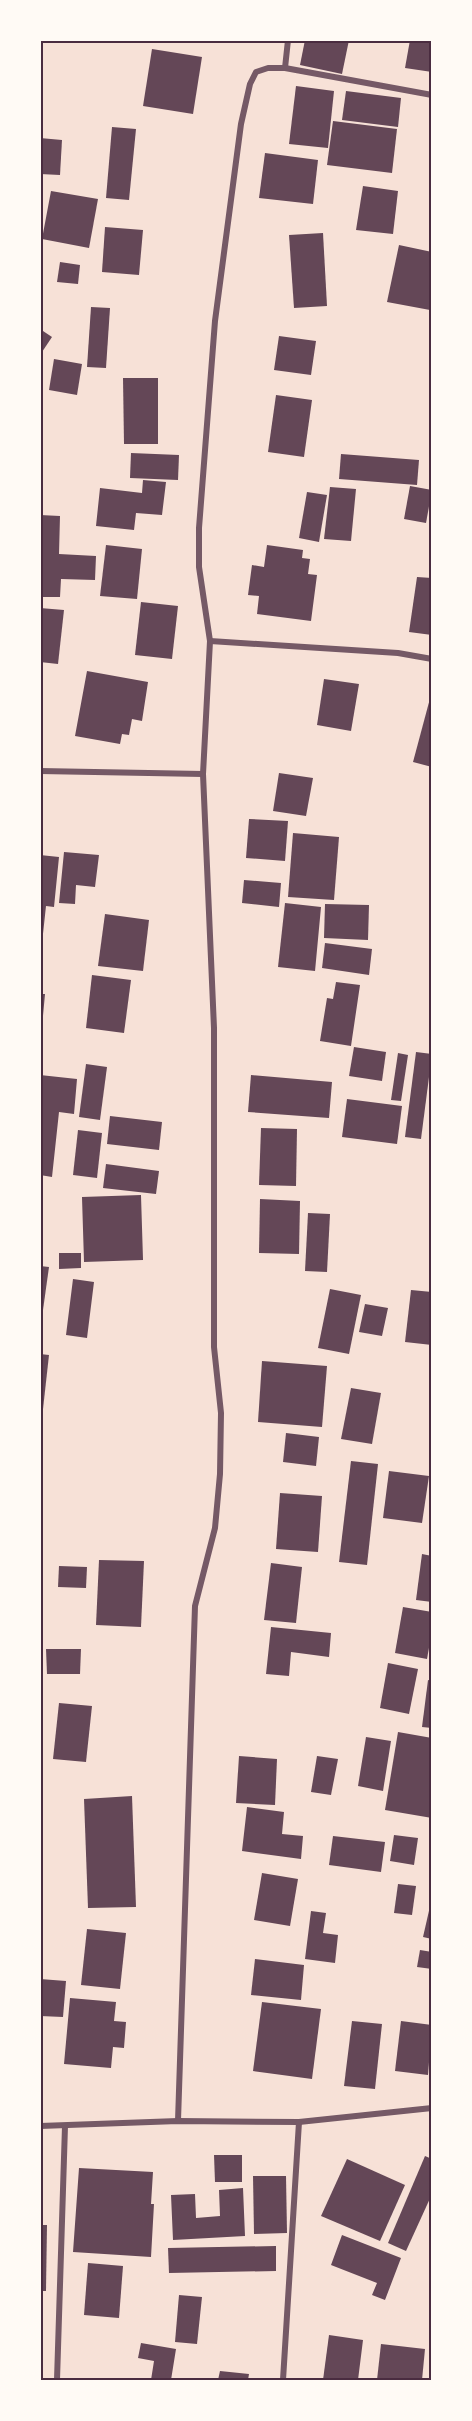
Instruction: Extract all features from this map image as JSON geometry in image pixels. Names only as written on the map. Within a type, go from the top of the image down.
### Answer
[{"type":"street","points":[[285,68],[288,40]]},
{"type":"street","points":[[178,2121],[195,1606],[215,1528],[220,1474],[221,1413],[214,1347],[214,1028],[203,774],[210,640],[199,567],[199,528],[216,309],[242,124],[250,84],[256,72],[268,68],[285,68],[432,96]]},
{"type":"street","points":[[210,640],[399,653],[432,659]]},
{"type":"street","points":[[40,771],[203,774]]},
{"type":"street","points":[[40,2126],[178,2121],[299,2122],[432,2108]]},
{"type":"street","points":[[283,2380],[299,2122]]},
{"type":"street","points":[[57,2380],[65,2126]]},
{"type":"building","points":[[305,40],[349,40],[342,74],[300,65]]},
{"type":"building","points":[[410,40],[432,40],[432,72],[405,68]]},
{"type":"building","points":[[152,49],[202,57],[193,114],[143,106]]},
{"type":"building","points":[[296,86],[334,91],[328,148],[289,144]]},
{"type":"building","points":[[346,91],[401,98],[398,127],[342,120]]},
{"type":"building","points":[[333,121],[397,129],[392,173],[327,165]]},
{"type":"building","points":[[112,127],[136,129],[129,200],[106,198]]},
{"type":"building","points":[[40,138],[62,140],[60,175],[40,174]]},
{"type":"building","points":[[265,153],[318,160],[313,204],[259,198]]},
{"type":"building","points":[[363,186],[398,191],[393,234],[356,230]]},
{"type":"building","points":[[51,191],[98,199],[89,248],[42,239]]},
{"type":"building","points":[[105,227],[143,230],[139,275],[102,272]]},
{"type":"building","points":[[323,233],[327,306],[294,308],[289,235]]},
{"type":"building","points":[[399,245],[432,252],[430,310],[387,302]]},
{"type":"building","points":[[60,262],[80,265],[78,284],[57,282]]},
{"type":"building","points":[[91,307],[110,308],[106,368],[87,367]]},
{"type":"building","points":[[40,329],[52,337],[40,355]]},
{"type":"building","points":[[279,336],[316,341],[311,375],[274,370]]},
{"type":"building","points":[[54,359],[82,364],[77,395],[49,390]]},
{"type":"building","points":[[123,378],[158,378],[158,444],[124,444]]},
{"type":"building","points":[[276,395],[312,400],[304,457],[268,452]]},
{"type":"building","points":[[131,453],[179,455],[178,480],[130,478]]},
{"type":"building","points":[[341,454],[419,460],[417,485],[339,479]]},
{"type":"building","points":[[143,480],[166,482],[162,515],[136,513],[134,530],[96,526],[100,488],[142,493]]},
{"type":"building","points":[[410,486],[432,490],[426,523],[404,519]]},
{"type":"building","points":[[330,487],[356,489],[351,541],[324,539]]},
{"type":"building","points":[[307,492],[327,495],[319,542],[299,538]]},
{"type":"building","points":[[40,515],[60,516],[59,554],[96,556],[95,580],[61,579],[60,597],[40,597]]},
{"type":"building","points":[[106,545],[142,549],[137,599],[100,596]]},
{"type":"building","points":[[267,545],[303,550],[302,558],[310,559],[308,574],[317,575],[311,621],[257,614],[259,596],[248,595],[252,565],[264,567]]},
{"type":"building","points":[[417,577],[432,578],[432,635],[409,632]]},
{"type":"building","points":[[141,602],[178,606],[172,659],[135,655]]},
{"type":"building","points":[[40,608],[64,610],[58,664],[40,662]]},
{"type":"building","points":[[87,671],[148,682],[142,721],[132,719],[129,735],[122,734],[120,744],[75,736]]},
{"type":"building","points":[[324,679],[359,684],[351,731],[317,725]]},
{"type":"building","points":[[432,691],[432,767],[413,762]]},
{"type":"building","points":[[279,773],[313,778],[306,816],[273,811]]},
{"type":"building","points":[[249,819],[288,821],[285,861],[246,858]]},
{"type":"building","points":[[293,833],[339,837],[334,900],[288,897]]},
{"type":"building","points":[[64,852],[99,855],[95,887],[76,885],[75,904],[59,903]]},
{"type":"building","points":[[40,855],[59,857],[54,907],[46,906],[42,943]]},
{"type":"building","points":[[244,880],[281,883],[279,907],[242,903]]},
{"type":"building","points":[[285,903],[321,907],[315,971],[278,967]]},
{"type":"building","points":[[325,904],[369,905],[368,940],[324,938]]},
{"type":"building","points":[[105,914],[149,920],[143,971],[98,966]]},
{"type":"building","points":[[325,943],[372,949],[369,975],[322,968]]},
{"type":"building","points":[[92,975],[131,980],[124,1033],[86,1028]]},
{"type":"building","points":[[336,982],[360,985],[351,1046],[320,1041],[327,998],[333,999]]},
{"type":"building","points":[[40,994],[45,994],[42,1026],[40,1026]]},
{"type":"building","points":[[354,1047],[386,1052],[382,1081],[349,1076]]},
{"type":"building","points":[[416,1052],[432,1054],[421,1139],[405,1137]]},
{"type":"building","points":[[398,1053],[408,1055],[401,1101],[391,1100]]},
{"type":"building","points":[[86,1064],[107,1067],[100,1120],[79,1117]]},
{"type":"building","points":[[40,1075],[77,1079],[74,1114],[59,1112],[52,1177],[40,1175]]},
{"type":"building","points":[[251,1075],[332,1082],[329,1118],[248,1112]]},
{"type":"building","points":[[347,1099],[402,1106],[397,1144],[342,1137]]},
{"type":"building","points":[[110,1116],[162,1122],[159,1150],[107,1144]]},
{"type":"building","points":[[261,1128],[297,1129],[296,1186],[259,1185]]},
{"type":"building","points":[[78,1130],[102,1133],[97,1178],[73,1175]]},
{"type":"building","points":[[106,1164],[159,1171],[156,1194],[103,1188]]},
{"type":"building","points":[[141,1195],[143,1260],[84,1262],[82,1197]]},
{"type":"building","points":[[260,1199],[300,1201],[299,1254],[259,1253]]},
{"type":"building","points":[[308,1213],[330,1214],[327,1272],[305,1271]]},
{"type":"building","points":[[59,1253],[81,1253],[81,1268],[59,1269]]},
{"type":"building","points":[[40,1266],[49,1267],[42,1317],[40,1317]]},
{"type":"building","points":[[73,1279],[94,1282],[87,1338],[66,1335]]},
{"type":"building","points":[[330,1289],[361,1295],[349,1354],[318,1348]]},
{"type":"building","points":[[411,1290],[432,1292],[432,1345],[405,1342]]},
{"type":"building","points":[[365,1304],[388,1308],[382,1336],[359,1332]]},
{"type":"building","points":[[40,1354],[49,1355],[42,1418],[40,1418]]},
{"type":"building","points":[[262,1361],[327,1366],[322,1427],[258,1422]]},
{"type":"building","points":[[351,1388],[381,1393],[372,1444],[341,1439]]},
{"type":"building","points":[[286,1433],[319,1437],[316,1466],[283,1462]]},
{"type":"building","points":[[351,1461],[378,1464],[367,1565],[339,1562]]},
{"type":"building","points":[[389,1471],[429,1476],[422,1523],[383,1518]]},
{"type":"building","points":[[280,1493],[322,1496],[318,1552],[276,1549]]},
{"type":"building","points":[[422,1554],[432,1556],[432,1602],[416,1600]]},
{"type":"building","points":[[99,1560],[144,1561],[141,1627],[96,1625]]},
{"type":"building","points":[[271,1563],[302,1567],[296,1623],[264,1620]]},
{"type":"building","points":[[59,1566],[87,1567],[86,1588],[58,1587]]},
{"type":"building","points":[[403,1607],[432,1612],[432,1631],[427,1659],[395,1653]]},
{"type":"building","points":[[271,1627],[331,1633],[329,1657],[291,1652],[289,1676],[266,1674]]},
{"type":"building","points":[[46,1649],[81,1649],[80,1674],[47,1674]]},
{"type":"building","points":[[388,1663],[418,1669],[409,1714],[380,1708]]},
{"type":"building","points":[[428,1680],[432,1681],[432,1728],[422,1727]]},
{"type":"building","points":[[59,1703],[92,1706],[86,1762],[53,1759]]},
{"type":"building","points":[[398,1732],[432,1738],[432,1818],[385,1810]]},
{"type":"building","points":[[366,1737],[391,1741],[383,1791],[358,1786]]},
{"type":"building","points":[[239,1756],[277,1759],[275,1805],[236,1803]]},
{"type":"building","points":[[317,1756],[338,1759],[331,1795],[311,1792]]},
{"type":"building","points":[[132,1796],[136,1907],[88,1908],[84,1799]]},
{"type":"building","points":[[247,1807],[284,1812],[282,1834],[303,1836],[301,1859],[242,1851]]},
{"type":"building","points":[[394,1835],[418,1838],[414,1865],[390,1861]]},
{"type":"building","points":[[333,1836],[385,1842],[381,1872],[329,1865]]},
{"type":"building","points":[[262,1873],[298,1879],[290,1926],[254,1920]]},
{"type":"building","points":[[398,1884],[416,1886],[412,1915],[394,1913]]},
{"type":"building","points":[[432,1903],[432,1939],[423,1937]]},
{"type":"building","points":[[311,1911],[326,1913],[323,1933],[338,1935],[335,1963],[305,1959]]},
{"type":"building","points":[[87,1929],[126,1933],[120,1989],[81,1985]]},
{"type":"building","points":[[420,1950],[432,1952],[432,1969],[417,1967]]},
{"type":"building","points":[[255,1959],[304,1965],[301,2000],[251,1995]]},
{"type":"building","points":[[40,1979],[66,1981],[63,2017],[40,2016]]},
{"type":"building","points":[[70,1998],[116,2002],[114,2021],[126,2022],[124,2048],[113,2047],[111,2068],[64,2064]]},
{"type":"building","points":[[262,2002],[321,2009],[312,2079],[253,2071]]},
{"type":"building","points":[[352,2021],[382,2024],[375,2089],[344,2086]]},
{"type":"building","points":[[401,2021],[432,2025],[428,2075],[395,2071]]},
{"type":"building","points":[[214,2155],[242,2155],[242,2182],[215,2182]]},
{"type":"building","points":[[425,2156],[432,2159],[432,2194],[406,2251],[388,2243]]},
{"type":"building","points":[[347,2159],[405,2185],[380,2241],[321,2216]]},
{"type":"building","points":[[79,2168],[153,2172],[151,2257],[73,2252]]},
{"type":"building","points":[[253,2176],[286,2176],[287,2233],[254,2234]]},
{"type":"building","points":[[243,2188],[245,2236],[173,2240],[171,2195],[195,2194],[196,2218],[220,2216],[219,2190]]},
{"type":"building","points":[[40,2225],[47,2225],[46,2291],[40,2291]]},
{"type":"building","points":[[342,2235],[401,2258],[385,2300],[372,2295],[377,2283],[331,2265]]},
{"type":"building","points":[[276,2246],[276,2271],[169,2273],[168,2248]]},
{"type":"building","points":[[88,2263],[123,2266],[119,2318],[84,2315]]},
{"type":"building","points":[[179,2295],[202,2297],[197,2344],[175,2342]]},
{"type":"building","points":[[329,2335],[363,2340],[358,2380],[323,2380]]},
{"type":"building","points":[[141,2343],[176,2349],[171,2380],[151,2380],[154,2361],[138,2358]]},
{"type":"building","points":[[381,2344],[425,2349],[422,2380],[377,2380]]},
{"type":"building","points":[[220,2371],[249,2374],[248,2380],[218,2380]]}]
